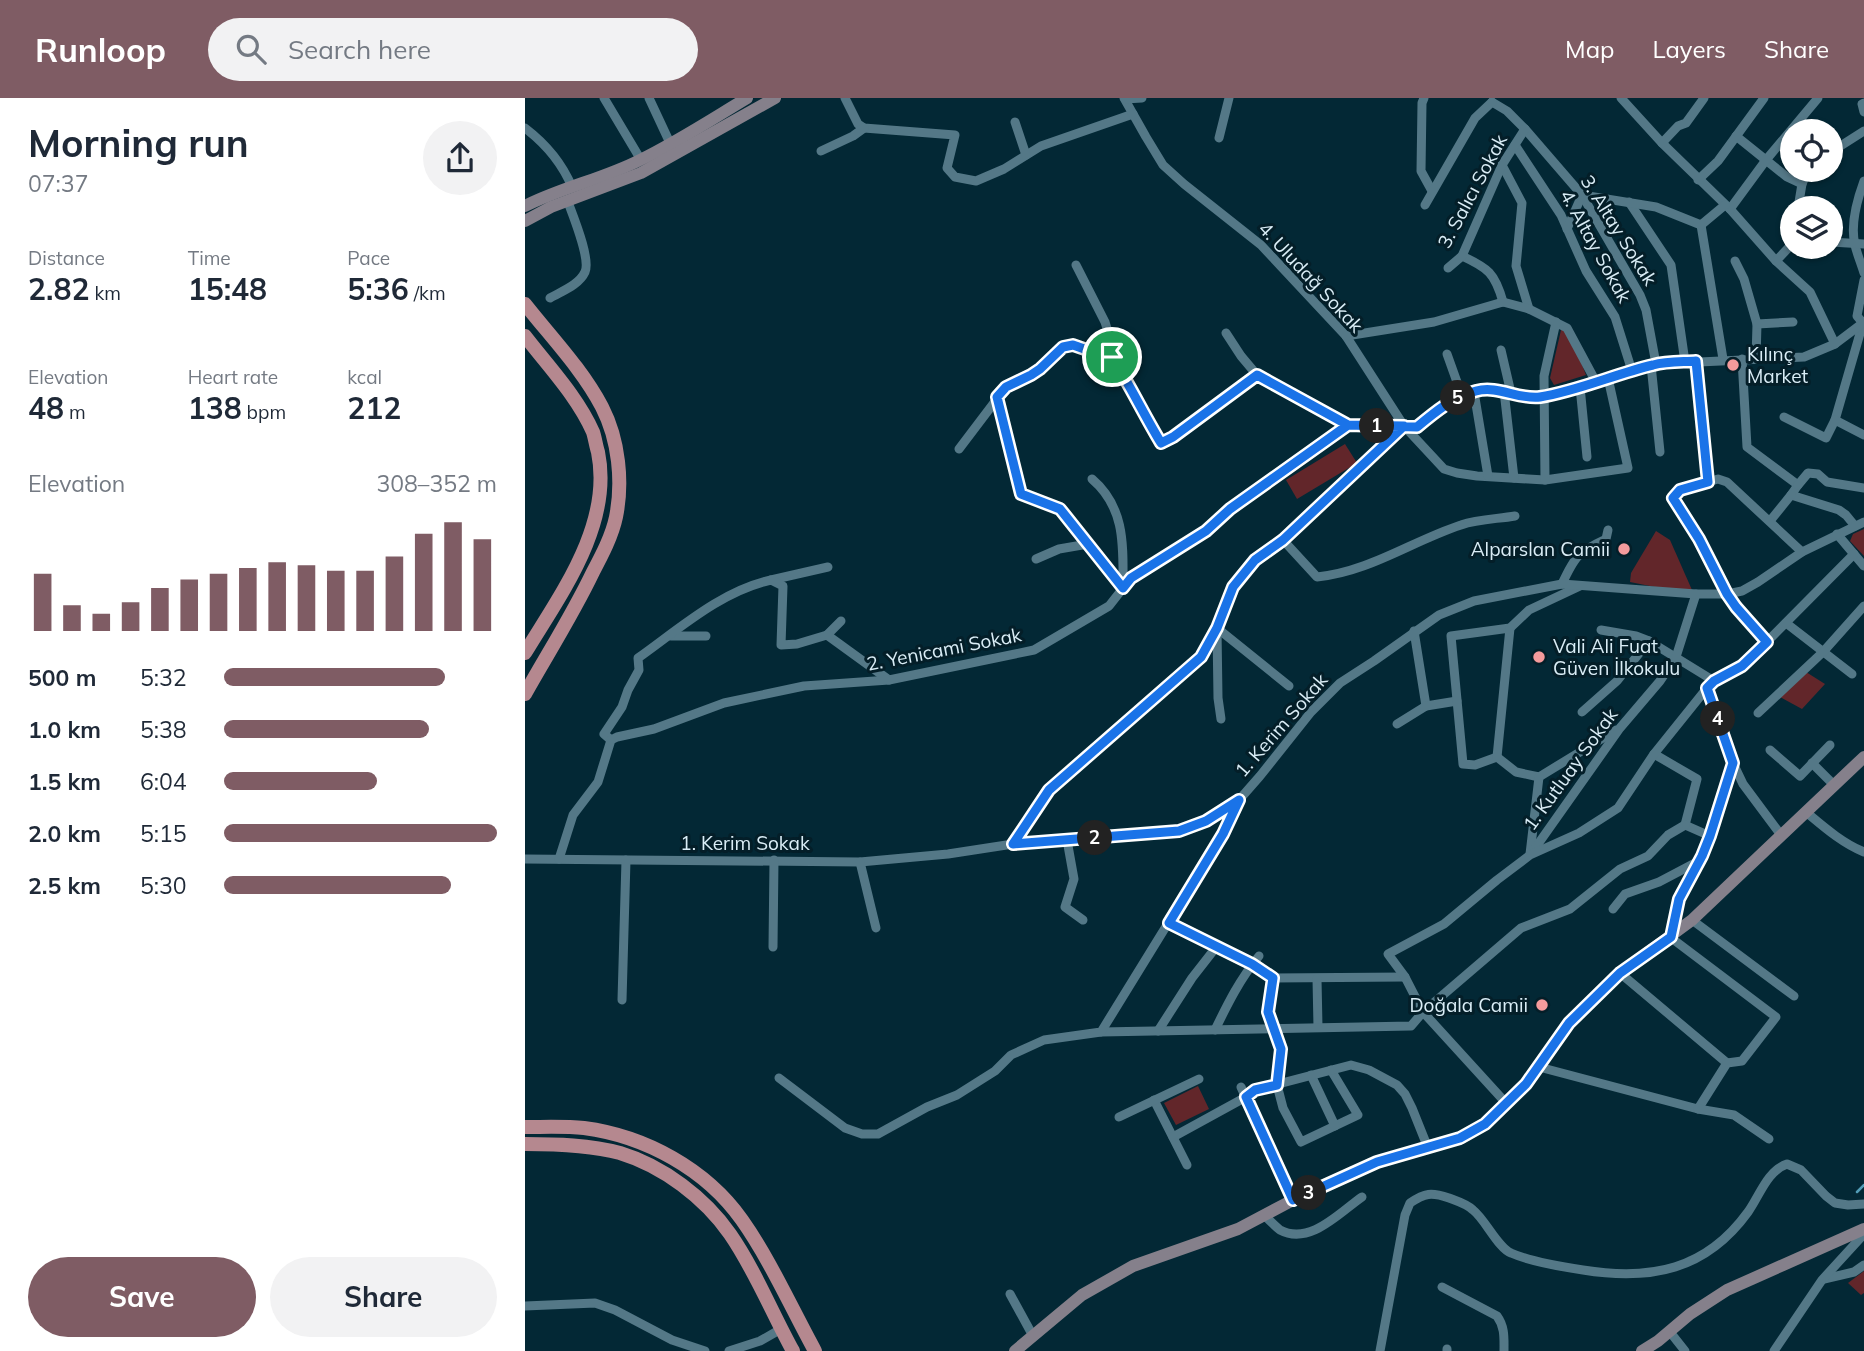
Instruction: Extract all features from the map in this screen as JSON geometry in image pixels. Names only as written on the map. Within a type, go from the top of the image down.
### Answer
[{"type":"main road","points":[[525,304],[575,366],[603,409],[611,431],[619,476],[616,519],[608,541],[584,591],[525,694]]},
{"type":"main road","points":[[525,336],[580,407],[594,435],[600,462],[600,491],[596,516],[572,575],[525,653]]},
{"type":"main road","points":[[525,1126],[584,1128],[623,1137],[655,1148],[713,1186],[752,1235],[815,1351]]},
{"type":"main road","points":[[525,1143],[587,1147],[620,1153],[644,1162],[701,1199],[731,1235],[745,1258],[793,1351]]},
{"type":"street","points":[[604,98],[641,160]]},
{"type":"street","points":[[649,98],[670,143]]},
{"type":"street","points":[[525,206],[641,160],[747,98]]},
{"type":"street","points":[[525,221],[551,207],[641,173],[775,98]]},
{"type":"street","points":[[845,98],[864,128],[955,135],[947,168],[955,177],[976,181],[1004,169],[1041,146],[1133,114]]},
{"type":"street","points":[[1124,98],[1142,98]]},
{"type":"street","name":"4. Uludağ Sokak","points":[[1124,98],[1163,164],[1261,245],[1346,336],[1404,426],[1434,460],[1444,469],[1457,473],[1487,476]]},
{"type":"street","points":[[1219,138],[1229,98]]},
{"type":"street","points":[[1424,98],[1421,171],[1432,191]]},
{"type":"street","points":[[1621,98],[1776,261],[1810,292],[1835,344]]},
{"type":"street","points":[[1662,143],[1678,126],[1686,123],[1704,98]]},
{"type":"street","points":[[1698,180],[1718,161],[1764,98]]},
{"type":"street","points":[[1701,225],[1727,207],[1818,98]]},
{"type":"street","points":[[1425,205],[1475,118],[1491,100]]},
{"type":"street","name":"3. Altay Sokak","points":[[1491,100],[1525,129],[1582,195],[1640,295],[1646,310],[1660,452]]},
{"type":"street","points":[[1864,103],[1864,112]]},
{"type":"street","points":[[1015,122],[1026,155]]},
{"type":"street","points":[[525,128],[565,169],[572,187]]},
{"type":"street","points":[[821,151],[864,128]]},
{"type":"street","name":"3. Salıcı Sokak","points":[[1448,268],[1461,256],[1502,165],[1525,129]]},
{"type":"street","points":[[1843,144],[1864,131]]},
{"type":"street","points":[[1736,136],[1787,177],[1802,184],[1800,196]]},
{"type":"street","name":"4. Altay Sokak","points":[[1515,145],[1561,215],[1586,271],[1615,317],[1632,371]]},
{"type":"street","points":[[1502,165],[1522,203],[1516,266],[1529,309]]},
{"type":"street","points":[[1864,181],[1854,220],[1864,273]]},
{"type":"street","points":[[1567,229],[1582,195],[1656,207],[1701,225]]},
{"type":"street","points":[[550,298],[576,284],[586,271],[586,259],[568,202]]},
{"type":"street","points":[[1629,202],[1671,265],[1685,362]]},
{"type":"street","points":[[1701,225],[1723,359]]},
{"type":"street","points":[[1461,256],[1484,266],[1498,283],[1503,302]]},
{"type":"street","points":[[1776,261],[1780,257]]},
{"type":"street","points":[[1735,261],[1744,279],[1757,324],[1756,359]]},
{"type":"street","points":[[1076,265],[1105,322],[1109,335],[1109,353],[1161,443],[1257,375]]},
{"type":"street","points":[[1863,323],[1857,316],[1864,280]]},
{"type":"street","points":[[1346,336],[1434,322],[1503,302],[1529,309],[1567,328],[1596,382]]},
{"type":"street","points":[[1545,480],[1544,376],[1556,322]]},
{"type":"street","points":[[1757,324],[1793,322]]},
{"type":"street","points":[[1226,333],[1257,375],[1348,425],[1417,427],[1442,407],[1462,396],[1484,389],[1536,398],[1653,365],[1723,359],[1804,357],[1835,344],[1863,323]]},
{"type":"street","points":[[1784,417],[1826,438],[1835,420],[1863,323]]},
{"type":"street","points":[[959,449],[1006,387],[1040,369],[1063,347],[1073,345],[1090,351],[1109,353]]},
{"type":"street","points":[[1501,350],[1508,392],[1514,478]]},
{"type":"street","points":[[1447,354],[1462,396]]},
{"type":"street","points":[[1742,359],[1747,447],[1798,485]]},
{"type":"street","points":[[1696,361],[1708,482]]},
{"type":"street","points":[[1474,392],[1487,476],[1545,480],[1628,468],[1608,378]]},
{"type":"street","points":[[1580,387],[1587,457]]},
{"type":"street","points":[[997,397],[1021,494],[1060,509],[1123,588]]},
{"type":"street","points":[[1835,420],[1864,435]]},
{"type":"street","name":"2. Yenicami Sokak","points":[[611,740],[654,729],[724,703],[804,686],[889,680],[1034,650],[1109,606],[1131,578],[1206,531],[1230,509],[1348,425]]},
{"type":"street","points":[[1013,844],[1049,790],[1201,657],[1217,628],[1233,587],[1255,560],[1283,540],[1404,426]]},
{"type":"street","points":[[1770,521],[1808,473],[1818,474],[1827,482],[1864,488]]},
{"type":"street","points":[[1092,479],[1103,488],[1118,515],[1123,546],[1123,588]]},
{"type":"street","points":[[1767,642],[1727,594],[1699,539],[1673,498],[1680,490],[1718,479],[1727,482],[1802,552]]},
{"type":"street","points":[[1791,495],[1839,510],[1859,524]]},
{"type":"street","points":[[1283,540],[1317,578],[1365,566],[1462,524],[1515,516]]},
{"type":"street","name":"1. Kerim Sokak","points":[[525,859],[860,862],[948,854],[1013,844],[1179,831],[1206,821],[1239,800],[1311,712],[1340,683],[1439,615],[1474,601],[1562,584],[1727,594],[1758,582],[1802,552],[1859,524]]},
{"type":"street","points":[[1562,584],[1572,561],[1584,549],[1606,539],[1608,530]]},
{"type":"street","points":[[1837,534],[1864,566]]},
{"type":"street","points":[[1036,559],[1059,549],[1088,544]]},
{"type":"street","points":[[1506,1103],[1423,1012],[1405,977],[1388,954],[1444,924],[1530,855],[1579,833],[1618,808],[1654,754],[1711,685],[1742,666],[1854,554]]},
{"type":"street","points":[[559,859],[573,815],[598,782],[611,740],[604,734],[622,707],[639,670],[638,658],[741,589],[828,567]]},
{"type":"street","points":[[771,580],[783,586],[781,645],[797,644],[827,635],[841,621]]},
{"type":"street","points":[[1497,757],[1475,765],[1464,764],[1451,636],[1510,628],[1529,610],[1582,585]]},
{"type":"street","name":"1. Kutluay Sokak","points":[[1530,855],[1620,727],[1660,681],[1676,657],[1696,594]]},
{"type":"street","points":[[1758,713],[1823,652],[1864,606]]},
{"type":"street","points":[[1786,623],[1852,674]]},
{"type":"street","points":[[1217,628],[1289,686]]},
{"type":"street","points":[[1217,628],[1221,719]]},
{"type":"street","points":[[1497,757],[1510,628]]},
{"type":"street","points":[[1601,630],[1649,641],[1676,657],[1711,685],[1733,763],[1743,784],[1781,835]]},
{"type":"street","points":[[1414,631],[1426,706]]},
{"type":"street","points":[[827,635],[889,680]]},
{"type":"street","points":[[670,636],[706,636]]},
{"type":"street","points":[[1582,712],[1618,681],[1649,641]]},
{"type":"street","points":[[1397,724],[1426,706],[1457,701]]},
{"type":"street","points":[[1497,757],[1516,772],[1539,777],[1620,727]]},
{"type":"street","points":[[1770,750],[1800,776],[1831,745]]},
{"type":"street","points":[[779,1078],[845,1128],[862,1134],[878,1133],[927,1107],[957,1095],[995,1071],[1011,1055],[1044,1040],[1101,1032],[1411,1026],[1423,1012],[1521,928],[1570,909],[1620,869],[1648,856],[1668,835],[1685,825],[1697,779],[1654,754]]},
{"type":"street","points":[[1015,1351],[1082,1295],[1133,1266],[1238,1229],[1293,1200],[1377,1162],[1460,1138],[1485,1124],[1526,1084],[1569,1023],[1620,973],[1692,919],[1864,757]]},
{"type":"street","points":[[1671,937],[1679,899],[1710,836],[1733,763]]},
{"type":"street","points":[[1812,763],[1834,785]]},
{"type":"street","points":[[1530,855],[1539,777]]},
{"type":"street","points":[[1101,1032],[1223,834],[1239,800]]},
{"type":"street","points":[[1806,811],[1832,834],[1864,852]]},
{"type":"street","points":[[1685,825],[1710,836]]},
{"type":"street","points":[[1067,840],[1074,879],[1065,907],[1083,920]]},
{"type":"street","points":[[622,1000],[626,860]]},
{"type":"street","points":[[773,947],[774,860]]},
{"type":"street","points":[[1613,909],[1625,894],[1660,881],[1699,861]]},
{"type":"street","points":[[860,862],[876,928]]},
{"type":"street","points":[[1692,919],[1794,996]]},
{"type":"street","points":[[1169,923],[1252,964],[1273,978],[1405,977]]},
{"type":"street","points":[[1620,973],[1727,1063],[1742,1061],[1776,1017],[1671,937]]},
{"type":"street","points":[[1158,1031],[1192,978],[1217,946]]},
{"type":"street","points":[[1215,1030],[1233,993],[1259,956]]},
{"type":"street","points":[[1273,978],[1268,1012],[1281,1049],[1277,1085],[1283,1108],[1301,1142],[1358,1115],[1331,1070]]},
{"type":"street","points":[[1317,979],[1318,1027]]},
{"type":"street","points":[[1699,1109],[1727,1063]]},
{"type":"street","points":[[1173,1137],[1255,1090],[1351,1065],[1369,1070],[1397,1085],[1412,1108],[1428,1148]]},
{"type":"street","points":[[1539,1067],[1699,1109],[1734,1115],[1769,1139]]},
{"type":"street","points":[[1311,1075],[1335,1126]]},
{"type":"street","points":[[1119,1117],[1199,1079]]},
{"type":"street","points":[[1241,1087],[1293,1200]]},
{"type":"street","points":[[1154,1100],[1187,1165]]},
{"type":"street","points":[[1380,1351],[1405,1215],[1410,1203],[1429,1193],[1473,1209],[1508,1253],[1583,1270],[1621,1275],[1650,1274],[1679,1267],[1707,1252],[1747,1213],[1778,1167],[1787,1164],[1801,1170],[1835,1203],[1847,1206],[1864,1204]]},
{"type":"street","points":[[1264,1215],[1279,1229],[1292,1234],[1305,1234],[1318,1228],[1362,1196]]},
{"type":"street","points":[[1775,1351],[1822,1280],[1864,1231]]},
{"type":"street","points":[[1642,1351],[1727,1290],[1864,1231]]},
{"type":"street","points":[[1822,1280],[1854,1272],[1864,1265]]},
{"type":"street","points":[[1442,1287],[1497,1316],[1504,1334],[1504,1351]]},
{"type":"street","points":[[1010,1294],[1033,1336]]},
{"type":"street","points":[[525,1307],[595,1303],[615,1310],[671,1340],[705,1351]]},
{"type":"street","points":[[729,1351],[760,1341],[781,1329]]},
{"type":"street","points":[[1669,1332],[1685,1351]]},
{"type":"shaded area","points":[[1561,330],[1565,330],[1586,375],[1554,385],[1550,378]]},
{"type":"shaded area","points":[[1345,444],[1357,463],[1297,499],[1286,480]]},
{"type":"shaded area","points":[[1864,529],[1864,556],[1850,541],[1853,534]]},
{"type":"shaded area","points":[[1656,531],[1670,540],[1692,590],[1660,588],[1630,582],[1631,573]]},
{"type":"shaded area","points":[[1806,672],[1825,684],[1802,709],[1780,697]]},
{"type":"shaded area","points":[[1198,1086],[1209,1109],[1176,1125],[1164,1103]]},
{"type":"shaded area","points":[[1864,1271],[1864,1293],[1861,1295],[1848,1283]]},
{"type":"waterway","points":[[1857,1192],[1864,1185]]},
{"type":"place","name":"Kılınç Market","points":[[1733,365]]},
{"type":"place","name":"Alparslan Camii","points":[[1624,549]]},
{"type":"place","name":"Vali Ali Fuat Güven İlkokulu","points":[[1539,657]]},
{"type":"place","name":"Doğala Camii","points":[[1542,1005]]},
{"type":"route","points":[[1112,357],[1109,353],[1090,351],[1073,345],[1063,347],[1040,369],[1006,387],[997,397],[1021,494],[1060,509],[1123,588],[1131,578],[1206,531],[1230,509],[1348,425],[1404,426],[1283,540],[1255,560],[1233,587],[1217,628],[1201,657],[1049,790],[1013,844],[1179,831],[1206,821],[1239,800],[1223,834],[1169,923],[1252,964],[1273,978],[1268,1012],[1281,1049],[1277,1085],[1255,1090],[1246,1097],[1293,1200],[1377,1162],[1460,1138],[1485,1124],[1526,1084],[1569,1023],[1620,973],[1671,937],[1679,899],[1710,836],[1733,763],[1707,688],[1714,681],[1742,666],[1767,642],[1727,594],[1699,539],[1673,498],[1680,490],[1708,482],[1696,361],[1655,364],[1536,398],[1484,389],[1462,396],[1442,407],[1417,427],[1404,426],[1348,425],[1257,375],[1161,443],[1112,357]]}]
